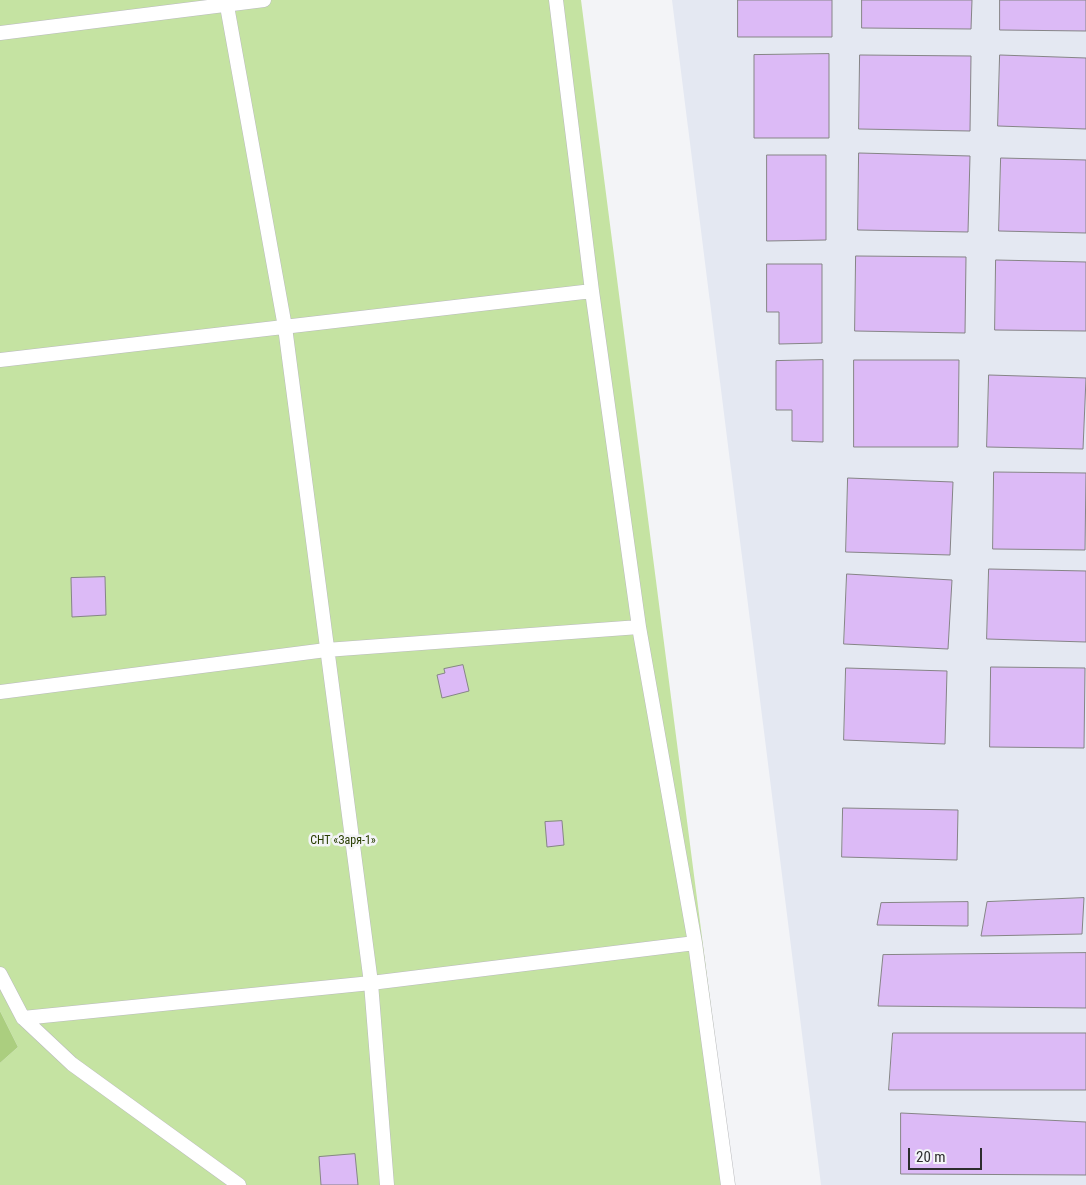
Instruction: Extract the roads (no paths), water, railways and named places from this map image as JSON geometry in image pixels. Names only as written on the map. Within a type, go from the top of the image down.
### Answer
[{"type":"lane","points":[[0,33],[264,0]]},
{"type":"lane","points":[[556,0],[592,292],[639,627],[695,943],[728,1185]]},
{"type":"lane","points":[[227,6],[285,327],[371,983],[387,1185]]},
{"type":"lane","points":[[0,360],[592,292]]},
{"type":"lane","points":[[0,692],[326,650],[639,627]]},
{"type":"lane","points":[[23,1018],[371,983],[695,943]]},
{"type":"lane","points":[[0,974],[23,1018],[72,1064],[239,1185]]},
{"type":"park label","name":"СНТ «Заря-1»","points":[[343,841]]}]
